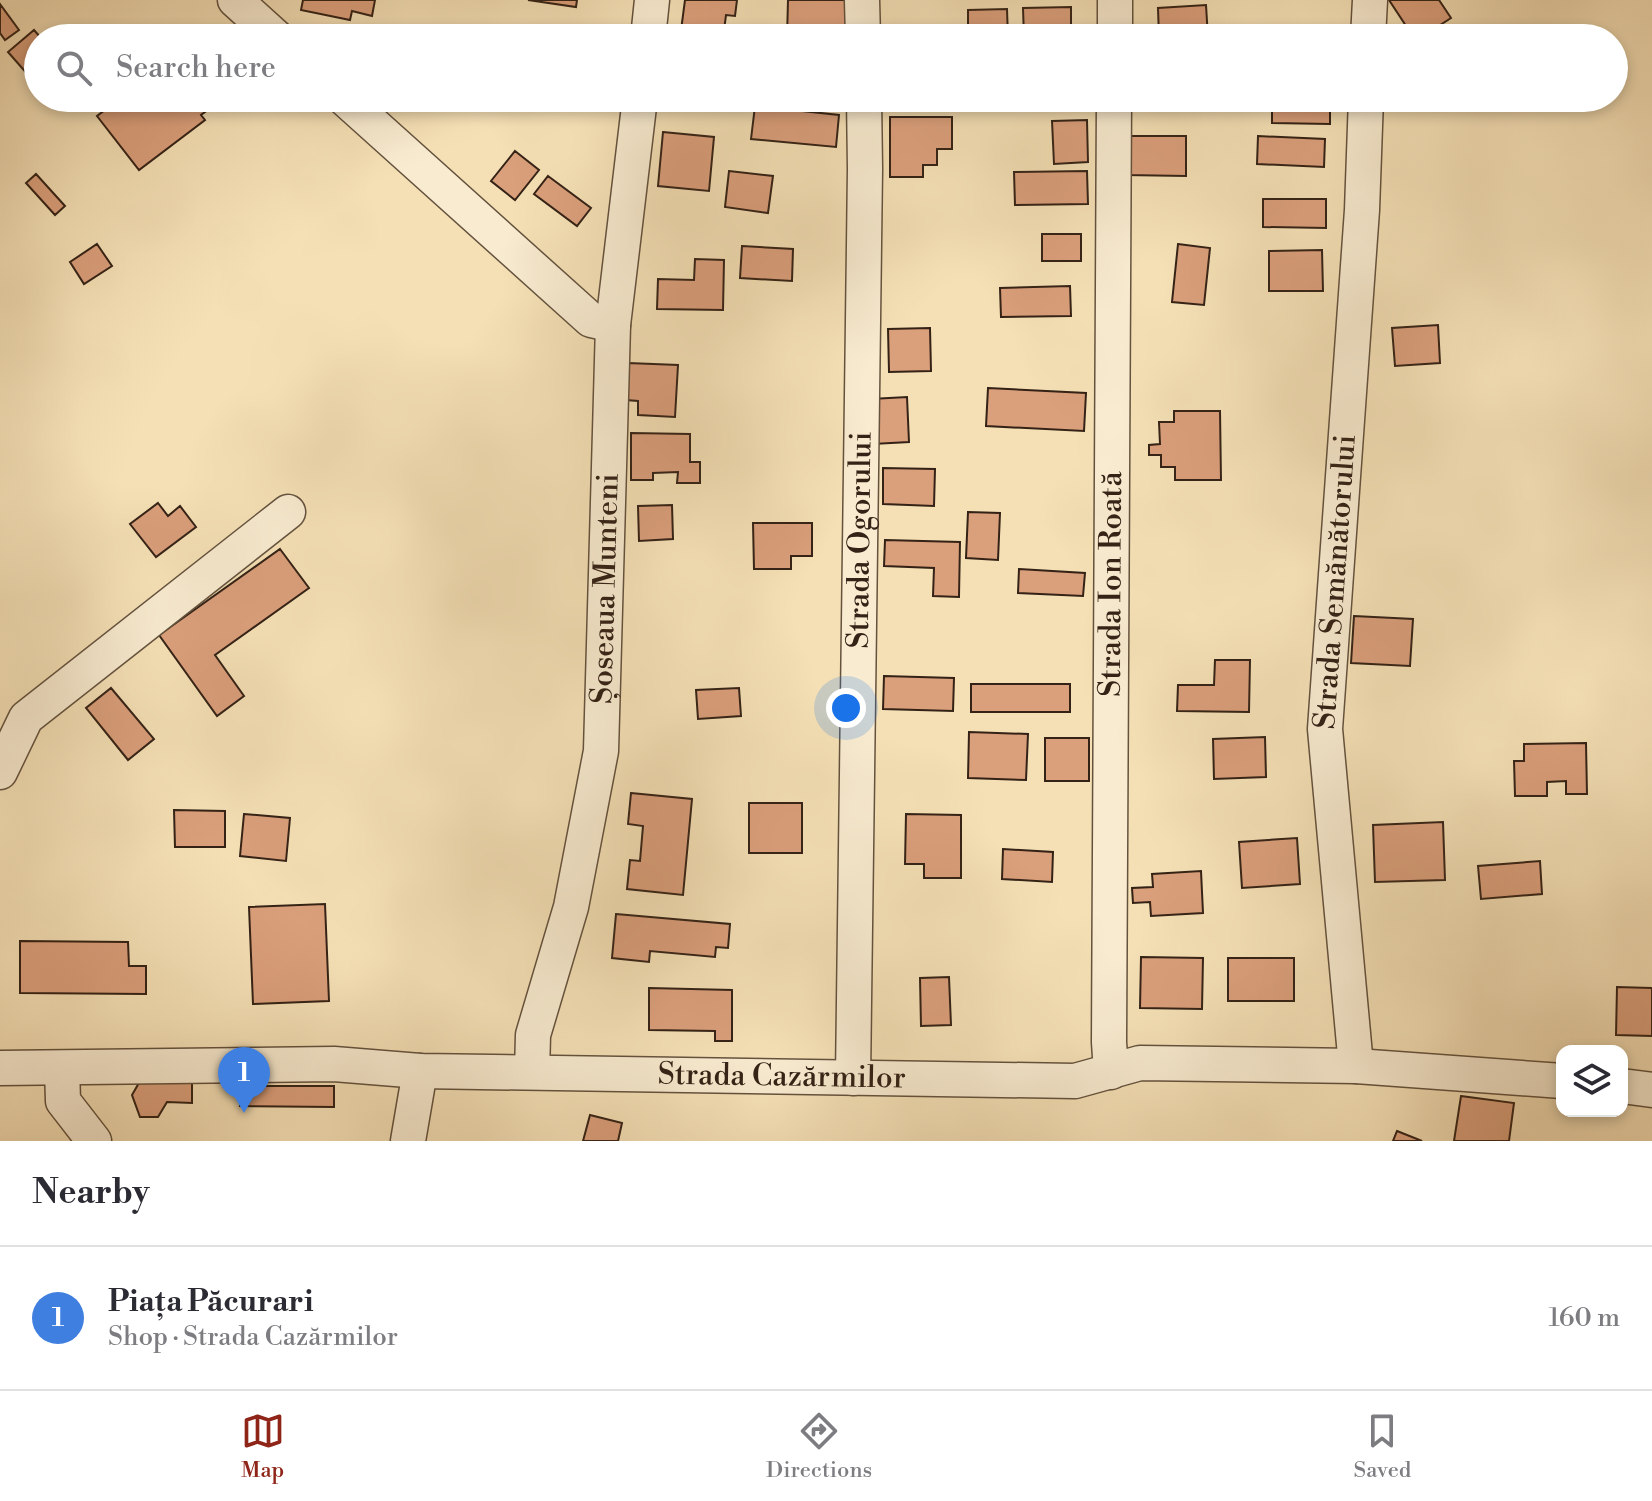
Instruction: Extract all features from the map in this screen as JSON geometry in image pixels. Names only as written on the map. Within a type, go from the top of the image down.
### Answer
[{"type":"street","points":[[235,0],[262,24]]},
{"type":"street","points":[[649,24],[652,0]]},
{"type":"street","points":[[862,0],[863,24]]},
{"type":"street","points":[[1115,0],[1115,24]]},
{"type":"street","points":[[1369,24],[1370,0]]},
{"type":"street","points":[[360,112],[591,320],[613,325]]},
{"type":"street","name":"Șoseaua Munteni","points":[[532,1072],[533,1035],[571,907],[601,751],[613,325],[638,112]]},
{"type":"street","name":"Strada Ogorului","points":[[853,1078],[864,112]]},
{"type":"street","name":"Strada Ion Roată","points":[[1111,1072],[1114,112]]},
{"type":"street","name":"Strada Semănătorului","points":[[1356,1066],[1325,729],[1361,226],[1365,112]]},
{"type":"street","points":[[0,772],[26,718],[288,512]]},
{"type":"street","name":"Strada Cazărmilor","points":[[0,1068],[334,1064],[420,1071],[1075,1081],[1140,1063],[1356,1066],[1556,1081]]},
{"type":"street","points":[[62,1068],[63,1101],[94,1141]]},
{"type":"street","points":[[408,1141],[420,1071]]},
{"type":"street","points":[[1628,1087],[1652,1090]]},
{"type":"building","points":[[303,0],[375,0],[372,16],[352,11],[350,20],[301,10]]},
{"type":"building","points":[[528,0],[577,0],[576,7]]},
{"type":"building","points":[[685,0],[737,0],[735,16],[726,15],[725,24],[682,24]]},
{"type":"building","points":[[788,0],[850,0],[849,24],[787,24]]},
{"type":"building","points":[[1389,0],[1439,0],[1451,18],[1442,24],[1405,24]]},
{"type":"building","points":[[0,4],[19,30],[5,40],[0,33]]},
{"type":"building","points":[[1206,5],[1207,24],[1159,24],[1158,8]]},
{"type":"building","points":[[1071,7],[1071,24],[1024,24],[1023,8]]},
{"type":"building","points":[[1007,9],[1008,24],[968,24],[968,10]]},
{"type":"building","points":[[24,38],[24,70],[8,52]]},
{"type":"building","points":[[102,112],[205,112],[201,115],[205,120],[139,170],[97,116]]},
{"type":"building","points":[[754,112],[839,115],[836,147],[751,139]]},
{"type":"building","points":[[1272,112],[1330,112],[1330,124],[1272,123]]},
{"type":"building","points":[[890,117],[952,117],[952,149],[937,149],[937,165],[923,165],[923,177],[890,177]]},
{"type":"building","points":[[1087,120],[1088,162],[1054,164],[1052,121]]},
{"type":"building","points":[[663,132],[714,137],[709,191],[658,186]]},
{"type":"building","points":[[1126,136],[1186,136],[1186,176],[1125,175]]},
{"type":"building","points":[[1258,136],[1325,139],[1324,167],[1257,164]]},
{"type":"building","points":[[515,151],[539,170],[515,200],[491,181]]},
{"type":"building","points":[[729,171],[773,176],[768,213],[725,207]]},
{"type":"building","points":[[1087,171],[1088,204],[1015,205],[1014,172]]},
{"type":"building","points":[[36,174],[65,206],[55,215],[26,183]]},
{"type":"building","points":[[548,176],[591,208],[577,226],[534,194]]},
{"type":"building","points":[[1263,199],[1326,199],[1326,228],[1263,227]]},
{"type":"building","points":[[1042,234],[1081,234],[1081,261],[1042,261]]},
{"type":"building","points":[[97,244],[112,266],[84,284],[70,262]]},
{"type":"building","points":[[1178,244],[1210,248],[1204,305],[1172,302]]},
{"type":"building","points":[[742,246],[793,249],[792,281],[740,278]]},
{"type":"building","points":[[1322,250],[1323,291],[1269,291],[1269,251]]},
{"type":"building","points":[[695,259],[724,260],[723,310],[657,309],[658,279],[694,280]]},
{"type":"building","points":[[1070,286],[1071,316],[1001,317],[1000,288]]},
{"type":"building","points":[[1438,325],[1440,363],[1395,366],[1392,328]]},
{"type":"building","points":[[930,328],[931,371],[889,372],[888,329]]},
{"type":"building","points":[[628,363],[678,365],[675,417],[638,415],[638,401],[626,400]]},
{"type":"building","points":[[988,388],[1086,393],[1084,431],[986,426]]},
{"type":"building","points":[[907,397],[909,442],[873,444],[871,399]]},
{"type":"building","points":[[1174,411],[1220,411],[1221,480],[1175,480],[1175,467],[1161,467],[1161,455],[1149,455],[1149,445],[1160,444],[1159,422],[1174,422]]},
{"type":"building","points":[[631,433],[690,434],[690,462],[700,462],[700,483],[677,483],[678,472],[653,473],[653,480],[631,480]]},
{"type":"building","points":[[883,468],[935,469],[934,506],[883,504]]},
{"type":"building","points":[[158,503],[168,516],[180,506],[196,527],[156,557],[130,524]]},
{"type":"building","points":[[672,505],[673,539],[639,541],[638,506]]},
{"type":"building","points":[[968,512],[1000,513],[998,560],[966,558]]},
{"type":"building","points":[[753,523],[812,523],[812,556],[791,556],[791,569],[754,569]]},
{"type":"building","points":[[885,540],[960,542],[959,597],[933,596],[934,568],[884,566]]},
{"type":"building","points":[[280,549],[309,588],[215,655],[244,696],[217,716],[159,635]]},
{"type":"building","points":[[1019,569],[1085,573],[1083,596],[1018,593]]},
{"type":"building","points":[[1354,616],[1413,619],[1410,666],[1351,663]]},
{"type":"building","points":[[1215,660],[1250,660],[1249,712],[1177,711],[1178,685],[1214,685]]},
{"type":"building","points":[[884,676],[954,678],[953,711],[883,709]]},
{"type":"building","points":[[971,684],[1070,684],[1070,712],[971,712]]},
{"type":"building","points":[[111,688],[154,739],[128,760],[86,708]]},
{"type":"building","points":[[739,688],[741,716],[698,719],[696,690]]},
{"type":"building","points":[[969,732],[1028,734],[1026,780],[968,778]]},
{"type":"building","points":[[1265,737],[1266,777],[1214,779],[1213,739]]},
{"type":"building","points":[[1045,738],[1089,738],[1089,781],[1045,781]]},
{"type":"building","points":[[1586,743],[1587,794],[1566,794],[1566,781],[1547,782],[1547,796],[1515,796],[1514,761],[1524,761],[1524,744]]},
{"type":"building","points":[[631,793],[692,799],[683,895],[627,889],[630,860],[640,861],[643,826],[628,824]]},
{"type":"building","points":[[749,803],[802,803],[802,853],[749,853]]},
{"type":"building","points":[[174,810],[225,811],[225,847],[175,847]]},
{"type":"building","points":[[244,814],[290,818],[286,861],[240,856]]},
{"type":"building","points":[[906,814],[961,815],[961,878],[924,878],[924,864],[905,864]]},
{"type":"building","points":[[1443,822],[1445,880],[1375,882],[1373,825]]},
{"type":"building","points":[[1297,838],[1300,884],[1242,888],[1239,842]]},
{"type":"building","points":[[1003,849],[1053,852],[1052,882],[1002,879]]},
{"type":"building","points":[[1540,861],[1542,894],[1481,899],[1478,866]]},
{"type":"building","points":[[1201,871],[1203,913],[1151,916],[1150,902],[1133,903],[1132,888],[1153,887],[1152,874]]},
{"type":"building","points":[[325,904],[329,1001],[253,1004],[249,907]]},
{"type":"building","points":[[616,914],[730,924],[728,948],[716,947],[715,957],[650,951],[649,962],[612,958]]},
{"type":"building","points":[[20,941],[128,942],[129,966],[146,966],[146,994],[20,993]]},
{"type":"building","points":[[1141,957],[1203,958],[1202,1009],[1140,1008]]},
{"type":"building","points":[[1228,958],[1294,958],[1294,1001],[1228,1001]]},
{"type":"building","points":[[949,977],[951,1025],[921,1026],[920,978]]},
{"type":"building","points":[[1617,987],[1652,988],[1652,1036],[1616,1035]]},
{"type":"building","points":[[649,988],[732,990],[732,1041],[715,1041],[715,1031],[649,1030]]},
{"type":"building","points":[[140,1081],[192,1081],[192,1103],[167,1102],[158,1117],[140,1117],[132,1095]]},
{"type":"building","points":[[240,1086],[334,1086],[334,1107],[240,1106]]},
{"type":"building","points":[[1461,1096],[1514,1103],[1509,1141],[1454,1141]]},
{"type":"building","points":[[590,1115],[622,1123],[618,1141],[583,1141]]},
{"type":"building","points":[[1397,1131],[1422,1141],[1393,1141]]},
{"type":"place","name":"Piața Păcurari","points":[[244,1113]]}]
